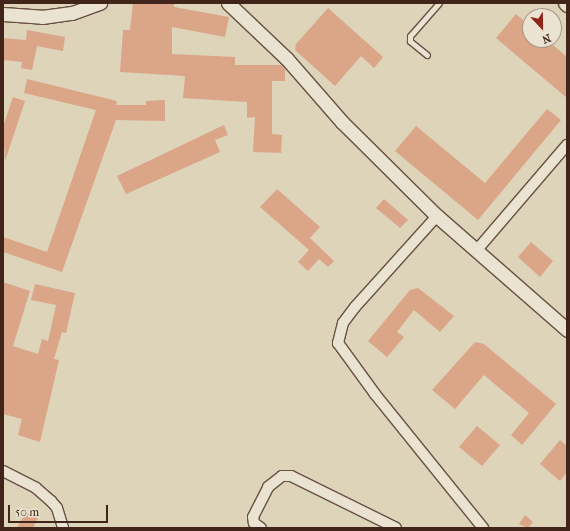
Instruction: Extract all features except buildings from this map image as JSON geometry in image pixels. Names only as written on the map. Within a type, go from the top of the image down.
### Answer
[{"type":"street","points":[[3,14],[42,17],[72,13],[100,3]]},
{"type":"street","points":[[228,3],[286,59],[342,122],[437,216],[567,330]]},
{"type":"street","points":[[476,251],[567,144]]},
{"type":"street","points":[[437,216],[355,307],[343,323],[338,343],[375,394],[483,528]]},
{"type":"street","points":[[3,471],[36,488],[51,501],[57,508],[63,528]]},
{"type":"street","points":[[262,528],[254,523],[252,517],[268,487],[282,476],[291,476],[396,528]]},
{"type":"lane","points":[[427,55],[410,40],[410,36],[438,3]]}]
